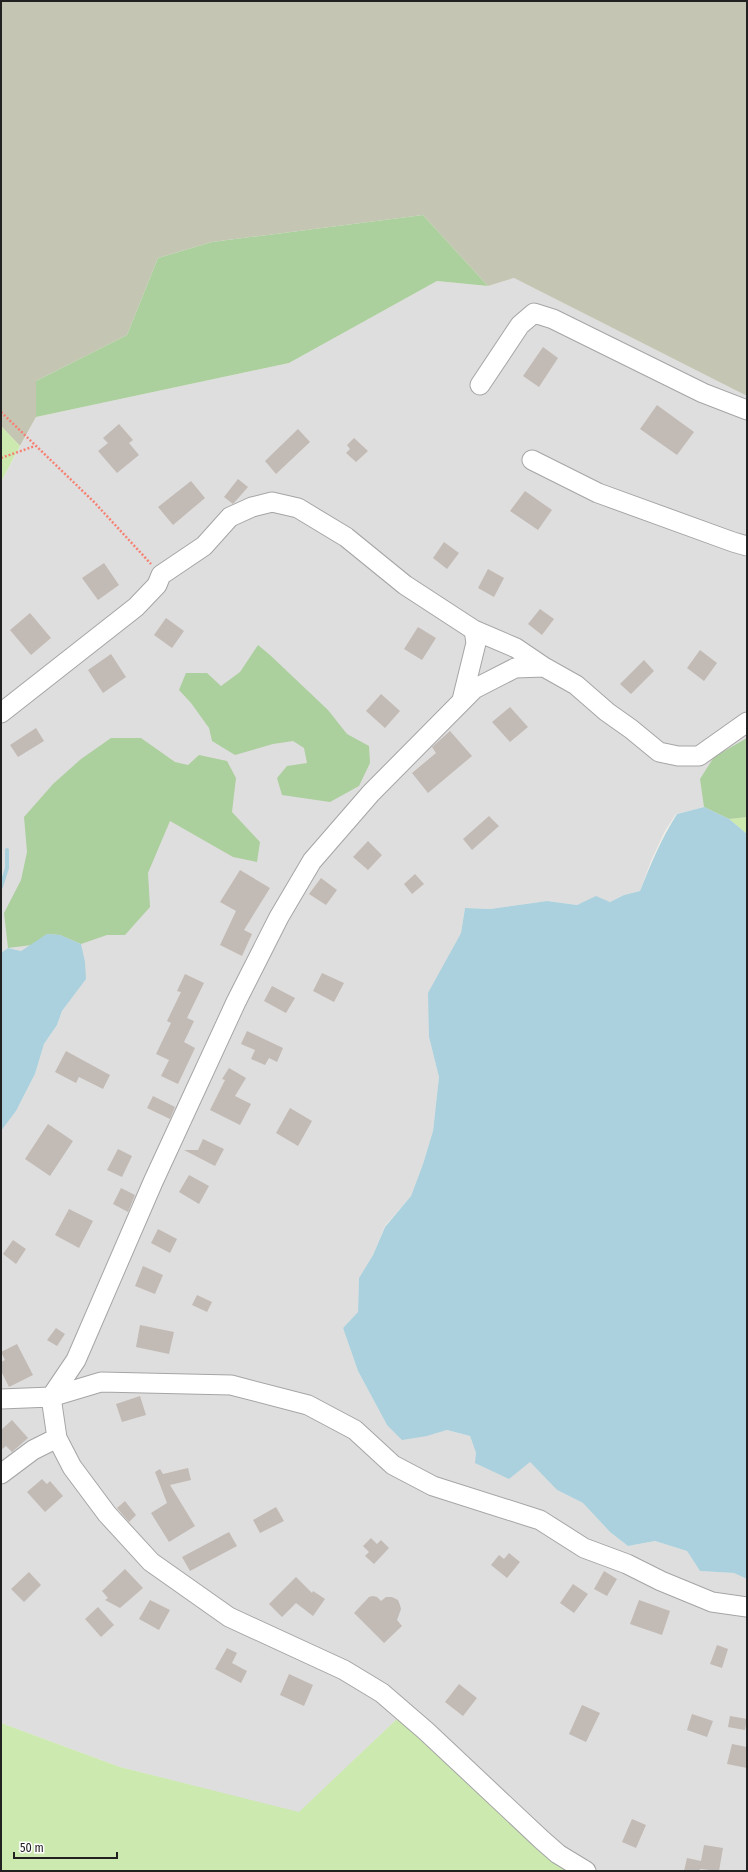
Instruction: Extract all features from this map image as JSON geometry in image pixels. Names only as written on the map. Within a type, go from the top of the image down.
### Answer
[{"type":"street","points":[[480,384],[520,325],[534,314],[553,319],[703,393],[747,410]]},
{"type":"street","points":[[532,460],[598,493],[747,546]]},
{"type":"street","points":[[1,713],[136,607],[157,585],[161,575],[204,546],[230,517],[252,507],[272,502],[298,508],[346,537],[404,585],[474,630],[516,648],[544,667],[576,685],[607,712],[631,728],[659,752],[678,756],[698,756],[747,722]]},
{"type":"street","points":[[462,700],[476,643],[474,630]]},
{"type":"street","points":[[544,667],[514,668],[474,689],[371,793],[312,860],[279,917],[236,1002],[153,1182],[76,1360],[51,1397],[58,1438],[72,1467],[107,1514],[151,1562],[229,1617],[344,1670],[382,1693],[426,1731],[558,1854],[586,1871]]},
{"type":"street","points":[[1,1399],[51,1397],[101,1382],[231,1385],[308,1406],[355,1430],[394,1465],[432,1486],[540,1520],[584,1548],[627,1564],[661,1582],[712,1602],[747,1607]]},
{"type":"street","points":[[1,1474],[33,1450],[58,1438]]},
{"type":"path","points":[[1,412],[94,502],[161,575]]},
{"type":"path","points":[[1,458],[35,446]]},
{"type":"shaded area","points":[[1,1],[747,1],[747,396],[514,278],[488,286],[423,215],[212,242],[158,258],[127,335],[36,381],[36,417],[20,446],[1,426]]},
{"type":"shaded area","points":[[514,278],[747,396],[747,834],[729,819],[704,807],[676,814],[665,831],[651,861],[640,891],[624,895],[610,902],[596,897],[577,905],[547,901],[490,909],[465,908],[461,933],[449,955],[429,1037],[439,1077],[433,1131],[411,1196],[385,1226],[373,1255],[359,1278],[358,1312],[343,1328],[358,1371],[387,1425],[427,1436],[447,1430],[470,1436],[476,1453],[530,1462],[557,1490],[583,1503],[610,1532],[628,1546],[655,1541],[687,1551],[700,1571],[734,1573],[747,1579],[747,1871],[576,1871],[399,1717],[299,1813],[120,1767],[1,1723],[1,1131],[16,1111],[35,1074],[44,1044],[57,1025],[62,1011],[86,978],[32,945],[21,951],[8,948],[1,953],[1,482],[36,417],[289,363],[437,281],[488,286]]},
{"type":"green space","points":[[423,215],[488,286],[437,281],[289,363],[36,417],[36,381],[127,335],[158,258],[212,242]]},
{"type":"green space","points":[[1,426],[20,446],[1,482]]},
{"type":"green space","points":[[258,645],[328,710],[347,734],[369,746],[370,763],[359,786],[330,802],[282,795],[277,778],[287,766],[307,763],[304,748],[293,741],[273,744],[235,755],[212,741],[209,728],[191,703],[179,690],[186,673],[207,673],[221,686],[240,672]]},
{"type":"green space","points":[[111,738],[141,738],[175,762],[188,765],[199,755],[227,761],[236,778],[232,812],[260,842],[257,862],[233,857],[170,821],[148,873],[150,907],[125,935],[107,935],[81,944],[60,935],[47,934],[32,945],[8,948],[4,913],[21,880],[27,852],[24,817],[53,784],[81,759]]},
{"type":"green space","points":[[747,738],[747,817],[729,819],[704,807],[700,779],[714,757]]},
{"type":"green space","points":[[747,817],[747,834],[729,819]]},
{"type":"green space","points":[[399,1717],[576,1871],[1,1871],[1,1723],[120,1767],[299,1812]]},
{"type":"water","points":[[704,807],[729,819],[747,834],[747,1579],[734,1573],[700,1571],[687,1551],[655,1541],[628,1546],[610,1532],[583,1503],[557,1490],[530,1462],[509,1479],[475,1463],[476,1453],[470,1436],[447,1430],[427,1436],[402,1440],[387,1425],[358,1371],[343,1328],[358,1312],[359,1278],[373,1255],[385,1227],[411,1196],[433,1131],[439,1077],[429,1037],[428,993],[461,933],[465,908],[490,909],[547,901],[577,905],[596,896],[610,902],[624,895],[640,891],[661,842],[677,814]]},
{"type":"water","points":[[47,934],[60,935],[81,944],[85,962],[86,979],[62,1011],[57,1025],[44,1044],[35,1074],[16,1111],[1,1131],[1,953],[8,948],[21,951]]},
{"type":"building","points":[[543,347],[558,358],[539,387],[523,376]]},
{"type":"building","points":[[657,405],[694,432],[677,455],[640,429]]},
{"type":"building","points":[[119,424],[133,440],[129,443],[139,455],[117,473],[98,451],[108,443],[103,438]]},
{"type":"building","points":[[298,429],[310,442],[276,474],[265,461]]},
{"type":"building","points":[[354,438],[368,451],[356,462],[346,453],[350,449],[347,445]]},
{"type":"building","points":[[238,479],[248,487],[233,504],[224,497]]},
{"type":"building","points":[[191,481],[205,498],[173,525],[158,507]]},
{"type":"building","points":[[525,491],[552,510],[538,530],[510,511]]},
{"type":"building","points":[[444,542],[459,553],[447,569],[433,558]]},
{"type":"building","points":[[104,563],[119,585],[98,600],[82,578]]},
{"type":"building","points":[[488,569],[504,578],[494,597],[478,588]]},
{"type":"building","points":[[540,609],[554,619],[542,635],[528,624]]},
{"type":"building","points":[[30,613],[51,638],[31,655],[10,630]]},
{"type":"building","points":[[166,618],[184,631],[172,648],[154,635]]},
{"type":"building","points":[[418,627],[436,638],[422,660],[404,649]]},
{"type":"building","points":[[700,650],[717,663],[704,681],[687,668]]},
{"type":"building","points":[[111,654],[126,677],[103,693],[88,670]]},
{"type":"building","points":[[644,660],[654,671],[631,694],[620,684]]},
{"type":"building","points":[[381,694],[400,711],[385,728],[366,711]]},
{"type":"building","points":[[510,707],[528,727],[510,742],[492,722]]},
{"type":"building","points":[[36,728],[44,741],[18,757],[10,745]]},
{"type":"building","points":[[450,731],[472,756],[428,793],[412,773],[436,753],[432,747]]},
{"type":"building","points":[[489,816],[499,826],[472,850],[463,839]]},
{"type":"building","points":[[368,841],[382,855],[368,870],[353,857]]},
{"type":"building","points":[[240,870],[270,888],[244,930],[252,934],[242,956],[220,945],[236,911],[220,902]]},
{"type":"building","points":[[415,874],[424,884],[412,894],[404,884]]},
{"type":"building","points":[[321,878],[337,890],[326,905],[309,894]]},
{"type":"building","points":[[322,973],[344,983],[334,1002],[313,991]]},
{"type":"building","points":[[185,974],[204,983],[187,1018],[194,1021],[184,1042],[195,1048],[178,1084],[161,1076],[169,1060],[156,1054],[171,1023],[167,1021],[181,992],[177,991]]},
{"type":"building","points":[[272,986],[295,998],[286,1013],[264,1001]]},
{"type":"building","points":[[247,1031],[283,1048],[277,1062],[269,1058],[265,1065],[251,1059],[255,1050],[241,1044]]},
{"type":"building","points":[[66,1051],[110,1075],[103,1089],[79,1077],[76,1083],[55,1072]]},
{"type":"building","points":[[229,1068],[246,1078],[235,1096],[251,1104],[240,1125],[210,1110],[225,1080],[222,1079]]},
{"type":"building","points":[[153,1096],[175,1107],[170,1119],[147,1108]]},
{"type":"building","points":[[290,1108],[312,1121],[298,1146],[276,1133]]},
{"type":"building","points":[[48,1124],[73,1141],[50,1176],[25,1159]]},
{"type":"building","points":[[203,1139],[224,1149],[215,1166],[184,1150],[198,1150]]},
{"type":"building","points":[[118,1149],[132,1156],[122,1177],[107,1170]]},
{"type":"building","points":[[189,1175],[209,1186],[199,1204],[179,1192]]},
{"type":"building","points":[[121,1188],[135,1195],[128,1212],[113,1204]]},
{"type":"building","points":[[69,1209],[93,1221],[79,1248],[55,1235]]},
{"type":"building","points":[[158,1229],[177,1239],[170,1253],[151,1243]]},
{"type":"building","points":[[13,1240],[26,1249],[16,1264],[3,1254]]},
{"type":"building","points":[[143,1266],[163,1275],[155,1294],[135,1286]]},
{"type":"building","points":[[197,1295],[212,1302],[207,1312],[192,1305]]},
{"type":"building","points":[[140,1325],[174,1332],[169,1354],[136,1347]]},
{"type":"building","points":[[56,1328],[65,1334],[57,1346],[47,1340]]},
{"type":"building","points":[[17,1344],[33,1375],[9,1387],[1,1371],[1,1362],[5,1360],[1,1352]]},
{"type":"building","points":[[140,1396],[146,1415],[122,1422],[116,1404]]},
{"type":"building","points":[[12,1420],[28,1438],[12,1452],[6,1446],[1,1450],[1,1430]]},
{"type":"building","points":[[188,1468],[191,1480],[170,1485],[195,1526],[169,1542],[151,1513],[167,1503],[155,1472],[160,1469],[163,1474]]},
{"type":"building","points":[[42,1479],[47,1484],[50,1481],[63,1496],[45,1512],[27,1492]]},
{"type":"building","points":[[125,1501],[136,1515],[129,1522],[117,1508]]},
{"type":"building","points":[[276,1507],[284,1521],[260,1533],[253,1520]]},
{"type":"building","points":[[229,1532],[237,1546],[190,1571],[182,1557]]},
{"type":"building","points":[[371,1538],[377,1544],[381,1540],[389,1548],[374,1564],[365,1556],[369,1552],[363,1546]]},
{"type":"building","points":[[509,1553],[520,1562],[507,1578],[491,1565],[499,1555],[504,1559]]},
{"type":"building","points":[[125,1569],[143,1588],[120,1608],[105,1600],[108,1598],[102,1591]]},
{"type":"building","points":[[604,1571],[617,1579],[607,1596],[594,1589]]},
{"type":"building","points":[[29,1572],[41,1585],[24,1602],[11,1589]]},
{"type":"building","points":[[296,1577],[312,1593],[313,1591],[325,1599],[313,1616],[296,1603],[282,1617],[269,1604]]},
{"type":"building","points":[[573,1584],[588,1594],[574,1613],[560,1603]]},
{"type":"building","points":[[369,1597],[377,1597],[381,1601],[386,1597],[392,1597],[398,1600],[401,1609],[397,1620],[402,1626],[384,1643],[354,1613]]},
{"type":"building","points":[[150,1600],[170,1610],[159,1630],[139,1619]]},
{"type":"building","points":[[639,1600],[670,1611],[662,1635],[630,1624]]},
{"type":"building","points":[[98,1607],[114,1625],[101,1637],[85,1619]]},
{"type":"building","points":[[717,1645],[728,1649],[722,1668],[710,1664]]},
{"type":"building","points":[[227,1648],[237,1653],[232,1663],[247,1671],[241,1683],[215,1669]]},
{"type":"building","points":[[289,1674],[313,1685],[304,1706],[280,1695]]},
{"type":"building","points":[[459,1684],[477,1698],[463,1716],[445,1702]]},
{"type":"building","points":[[582,1705],[600,1713],[586,1742],[569,1734]]},
{"type":"building","points":[[692,1714],[713,1721],[707,1737],[687,1730]]},
{"type":"building","points":[[730,1716],[747,1719],[745,1730],[728,1727]]},
{"type":"building","points":[[732,1744],[747,1747],[747,1768],[727,1764]]},
{"type":"building","points":[[632,1819],[646,1825],[636,1848],[622,1842]]},
{"type":"building","points":[[704,1845],[723,1848],[719,1871],[700,1869],[700,1871],[684,1871],[687,1858],[701,1861]]},
{"type":"waterway","points":[[1,887],[7,868],[7,850]]}]
